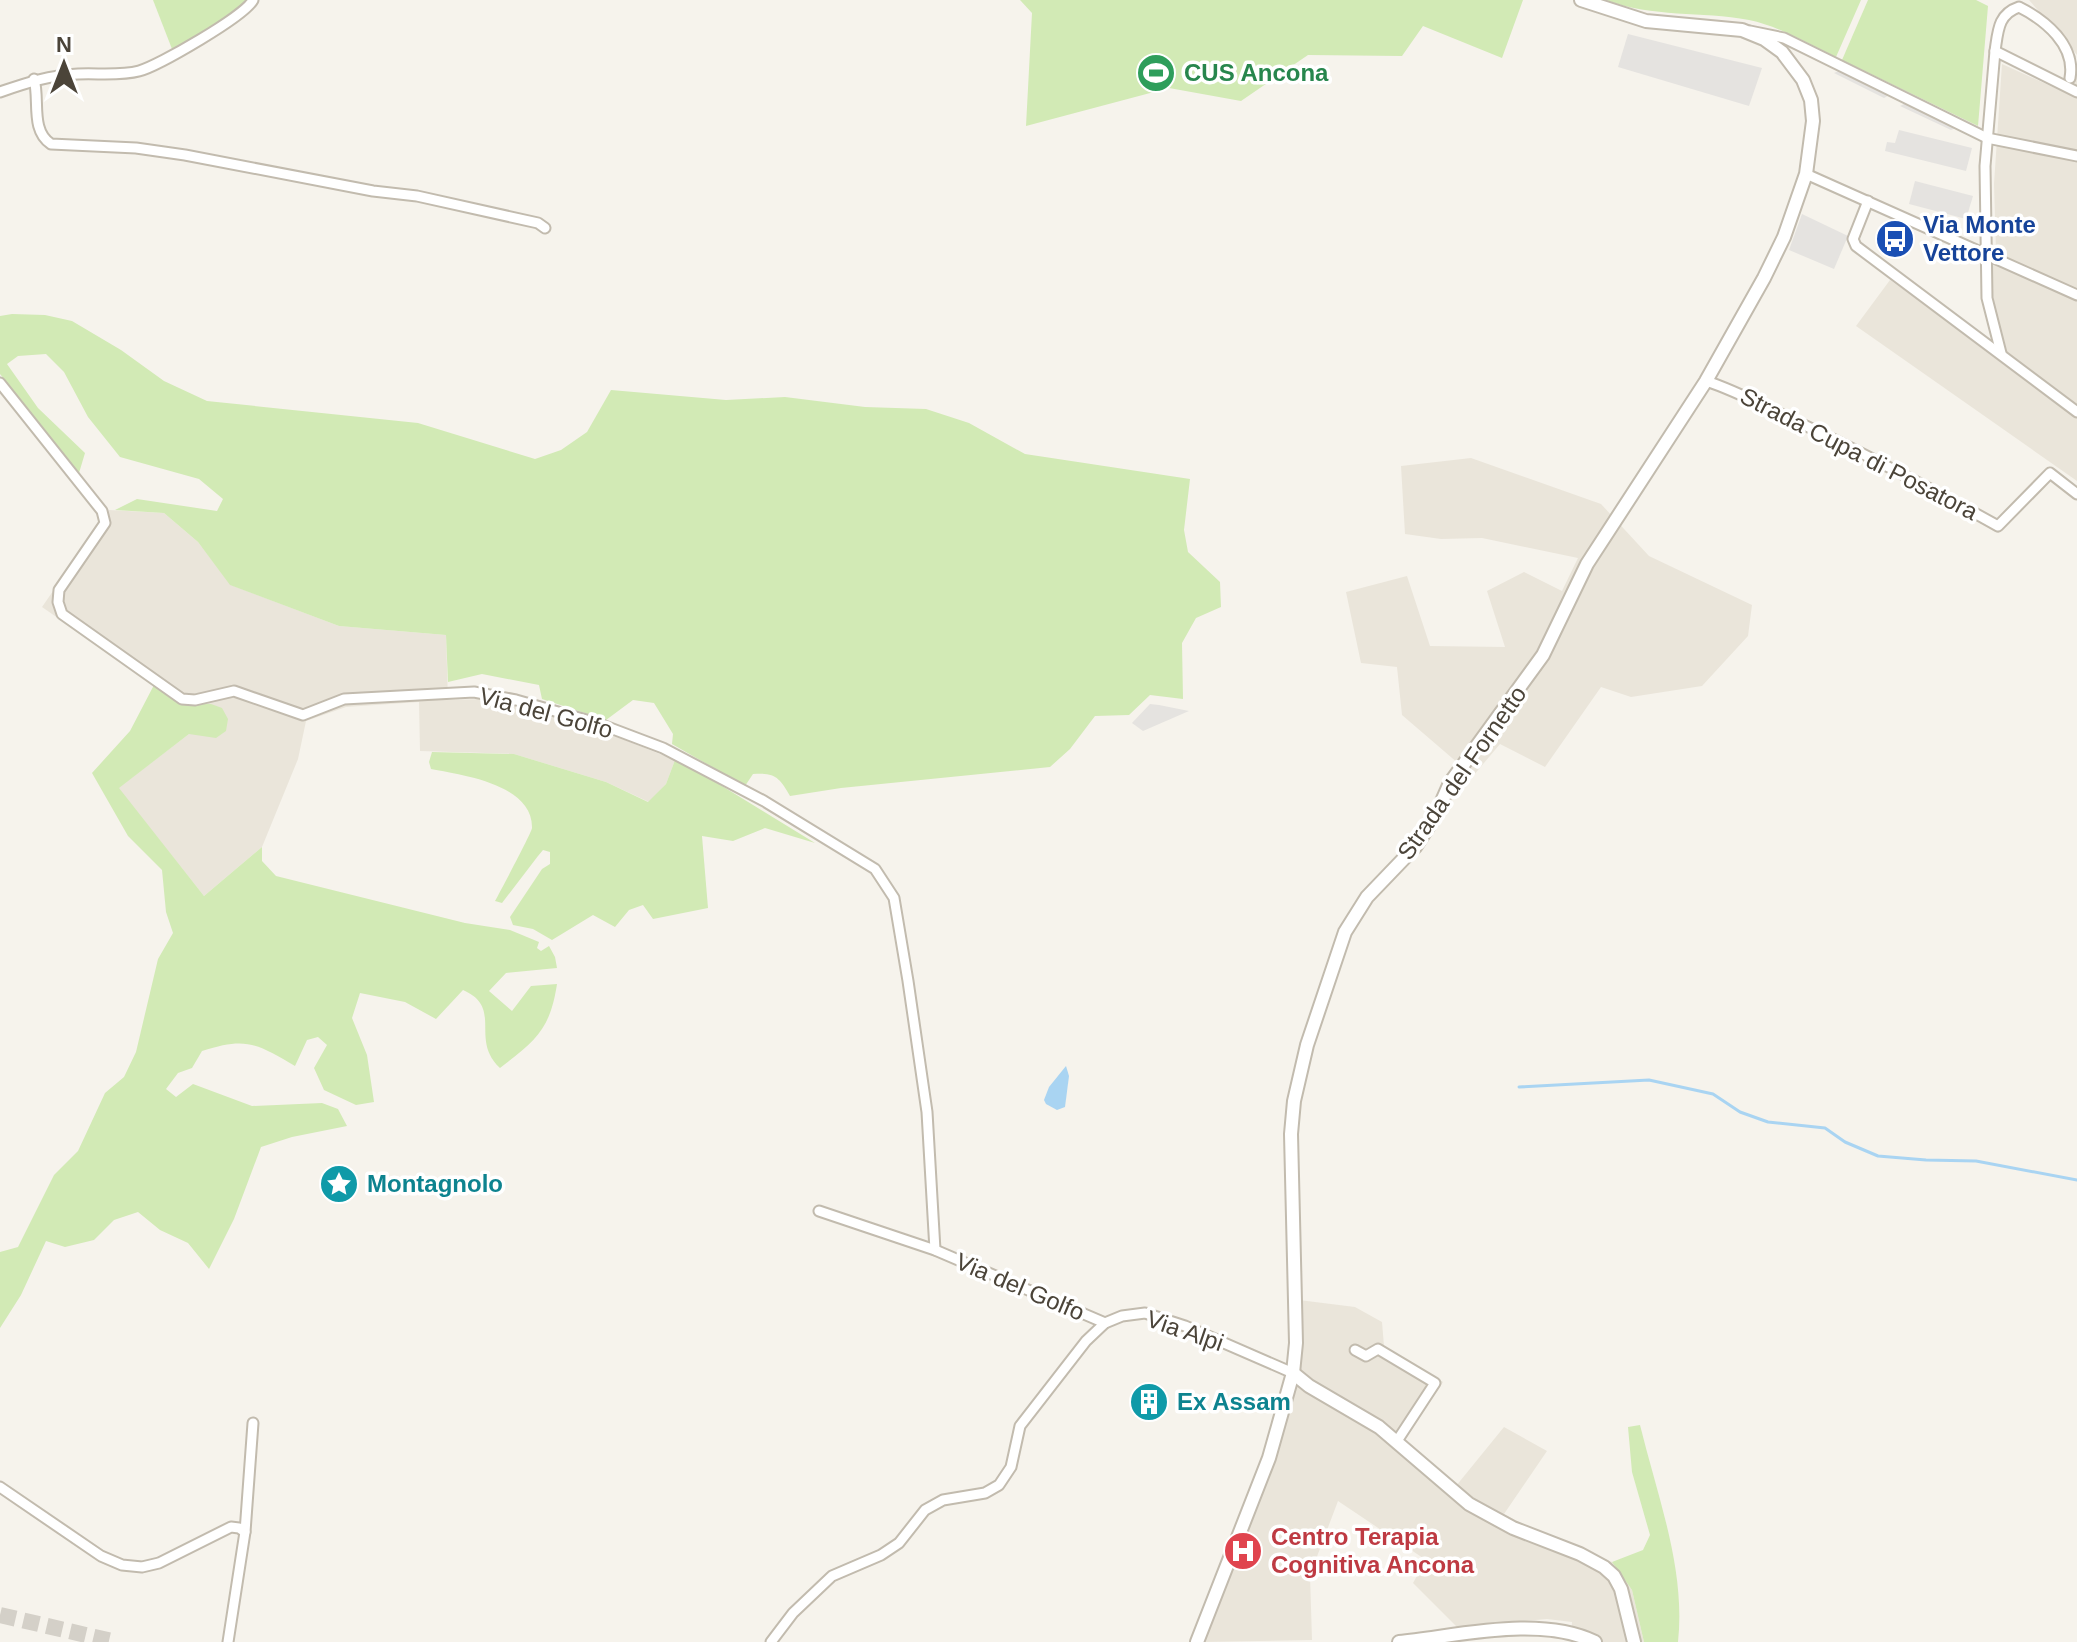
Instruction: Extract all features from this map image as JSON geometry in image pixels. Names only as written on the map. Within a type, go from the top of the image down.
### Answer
[{"type":"street","points":[[0,92],[34,79],[140,71],[222,27],[249,7],[253,0]]},
{"type":"street","points":[[1581,0],[1646,21],[1764,32],[1784,38],[1987,138],[2077,156]]},
{"type":"street","points":[[2002,355],[1987,298],[1987,138],[2000,21],[2009,10],[2019,7],[2039,17],[2066,47],[2072,63],[2070,78]]},
{"type":"street","name":"Strada del Fornetto","points":[[1197,1642],[1269,1458],[1293,1373],[1296,1343],[1291,1134],[1294,1101],[1307,1045],[1345,932],[1367,897],[1415,847],[1436,815],[1450,783],[1543,655],[1587,564],[1706,381],[1784,237],[1806,174],[1813,121],[1811,100],[1803,80],[1782,52],[1764,39],[1742,30]]},
{"type":"street","points":[[1995,51],[2077,92]]},
{"type":"street","points":[[34,79],[40,131],[51,144],[136,148],[185,155],[373,191],[417,196],[538,223],[545,228]]},
{"type":"street","points":[[1806,174],[2077,295]]},
{"type":"street","points":[[1868,201],[1853,239],[1856,246],[2077,412]]},
{"type":"street","name":"Strada Cupa di Posatora","points":[[1706,381],[1744,394],[1827,434],[1998,526],[2050,473],[2077,494]]},
{"type":"street","name":"Via del Golfo","points":[[0,383],[102,511],[105,523],[59,590],[58,602],[62,614],[182,699],[195,700],[234,691],[303,715],[344,699],[474,692],[516,700],[597,723],[663,748],[764,801],[875,869],[894,898],[908,981],[927,1112],[935,1250]]},
{"type":"street","name":"Via del Golfo","points":[[819,1211],[935,1250],[1105,1323]]},
{"type":"street","name":"Via Alpi","points":[[1105,1323],[1122,1316],[1145,1313],[1185,1326],[1293,1373],[1397,1441],[1451,1492],[1481,1512],[1604,1567],[1614,1576],[1621,1589],[1634,1642]]},
{"type":"street","points":[[771,1642],[793,1613],[832,1576],[881,1555],[899,1543],[925,1510],[943,1500],[985,1493],[999,1485],[1011,1467],[1020,1426],[1086,1341],[1105,1323]]},
{"type":"street","points":[[1355,1350],[1366,1356],[1378,1349],[1435,1383],[1397,1441]]},
{"type":"street","points":[[228,1642],[245,1532],[253,1423]]},
{"type":"street","points":[[0,1487],[101,1556],[122,1565],[142,1567],[159,1563],[231,1527],[245,1532]]},
{"type":"street","points":[[1399,1642],[1551,1629],[1595,1642]]},
{"type":"shaded area","points":[[2029,0],[2077,0],[2077,55]]},
{"type":"shaded area","points":[[1628,34],[1762,68],[1749,106],[1618,67]]},
{"type":"shaded area","points":[[2077,61],[2077,481],[1856,326],[1890,280],[2007,363],[1989,273],[1996,251],[1994,184],[2002,64],[2066,93]]},
{"type":"shaded area","points":[[1841,70],[1891,94],[1884,98],[1834,73]]},
{"type":"shaded area","points":[[1908,102],[1959,127],[1951,130],[1900,106]]},
{"type":"shaded area","points":[[1899,130],[1972,148],[1966,171],[1885,151],[1887,142],[1895,143]]},
{"type":"shaded area","points":[[1915,181],[1973,196],[1966,219],[1909,204]]},
{"type":"shaded area","points":[[1802,214],[1848,236],[1834,269],[1789,250]]},
{"type":"shaded area","points":[[1471,458],[1601,504],[1649,556],[1752,605],[1748,636],[1702,686],[1631,697],[1601,687],[1545,767],[1500,744],[1473,776],[1402,715],[1397,667],[1361,663],[1346,592],[1407,576],[1430,646],[1505,647],[1487,591],[1524,572],[1562,591],[1578,558],[1482,538],[1441,539],[1405,534],[1401,466]]},
{"type":"shaded area","points":[[109,510],[164,513],[198,542],[231,585],[339,626],[446,635],[448,700],[483,699],[548,715],[622,739],[675,760],[666,784],[649,802],[606,782],[514,754],[420,751],[419,702],[346,707],[306,721],[298,759],[262,847],[204,896],[118,788],[206,721],[42,607]]},
{"type":"shaded area","points":[[1150,704],[1189,711],[1143,731],[1132,723]]},
{"type":"shaded area","points":[[1299,1300],[1355,1307],[1382,1322],[1384,1346],[1443,1382],[1404,1441],[1456,1486],[1504,1427],[1547,1451],[1504,1514],[1549,1538],[1612,1562],[1632,1590],[1644,1642],[1571,1642],[1572,1622],[1547,1619],[1457,1627],[1413,1583],[1426,1560],[1338,1501],[1310,1575],[1312,1640],[1202,1642],[1274,1460]]},
{"type":"green space","points":[[153,0],[247,0],[222,23],[172,49]]},
{"type":"green space","name":"CUS Ancona","points":[[1020,0],[1523,0],[1502,58],[1423,26],[1402,56],[1308,55],[1241,101],[1169,88],[1026,126],[1032,13]]},
{"type":"green space","points":[[1606,0],[1861,0],[1836,57],[1782,31],[1749,20],[1659,12]]},
{"type":"green space","points":[[1868,0],[1976,0],[1988,6],[1978,126],[1842,60]]},
{"type":"green space","points":[[45,315],[72,321],[121,350],[164,381],[207,401],[418,423],[535,459],[561,450],[587,432],[611,390],[726,400],[785,397],[865,407],[926,409],[969,423],[1025,454],[1190,479],[1184,530],[1188,552],[1220,582],[1221,607],[1196,618],[1182,643],[1183,699],[1150,695],[1129,715],[1095,716],[1070,749],[1050,767],[790,796],[772,775],[753,774],[745,786],[672,744],[673,734],[654,703],[633,700],[606,720],[542,699],[539,685],[482,674],[448,682],[446,635],[339,626],[230,585],[198,542],[164,513],[115,510],[137,499],[217,511],[223,499],[199,479],[120,457],[88,417],[64,372],[46,354],[18,356],[7,364],[38,408],[85,453],[79,473],[0,374],[0,316]]},
{"type":"green space","points":[[154,685],[196,703],[222,708],[228,719],[226,731],[216,738],[189,734],[119,788],[204,896],[262,847],[262,861],[276,876],[465,923],[510,930],[539,942],[537,948],[541,951],[549,946],[557,968],[506,973],[489,991],[512,1011],[531,986],[557,984],[554,1000],[539,1033],[500,1068],[487,1046],[482,1006],[463,990],[436,1019],[405,1002],[360,993],[352,1018],[367,1055],[374,1102],[356,1105],[324,1090],[314,1068],[327,1045],[318,1037],[307,1040],[295,1066],[260,1047],[250,1045],[230,1044],[202,1051],[192,1068],[178,1073],[166,1089],[176,1097],[193,1084],[252,1106],[322,1103],[338,1109],[347,1126],[261,1147],[234,1219],[209,1269],[188,1243],[160,1230],[138,1212],[114,1220],[94,1240],[65,1247],[46,1241],[21,1295],[0,1328],[0,1252],[18,1247],[54,1175],[78,1151],[105,1093],[124,1077],[136,1052],[158,959],[173,933],[166,912],[162,870],[128,836],[92,773],[130,731]]},
{"type":"green space","points":[[432,752],[514,754],[606,782],[648,802],[666,784],[675,760],[815,843],[765,828],[733,841],[702,836],[708,908],[653,919],[643,905],[629,910],[615,927],[593,915],[552,940],[533,929],[513,925],[510,917],[542,869],[550,864],[550,852],[543,850],[502,903],[495,901],[532,828],[529,813],[521,801],[494,784],[431,769],[429,762]]},
{"type":"green space","points":[[1640,1425],[1674,1560],[1678,1587],[1678,1642],[1644,1642],[1632,1590],[1612,1562],[1643,1550],[1650,1535],[1632,1472],[1628,1427]]},
{"type":"water","points":[[1066,1066],[1069,1076],[1065,1107],[1057,1110],[1044,1100],[1049,1087]]},
{"type":"waterway","points":[[1519,1087],[1649,1080],[1713,1094],[1740,1112],[1768,1122],[1825,1128],[1845,1142],[1878,1156],[1976,1161],[2077,1180]]},
{"type":"tunnel","points":[[0,1615],[116,1642]]},
{"type":"place","name":"CUS Ancona","points":[[1156,73]]},
{"type":"place","name":"Via Monte Vettore","points":[[1895,239]]},
{"type":"place","name":"Montagnolo","points":[[339,1184]]},
{"type":"place","name":"Ex Assam","points":[[1149,1402]]},
{"type":"place","name":"Centro Terapia Cognitiva Ancona","points":[[1243,1551]]}]
